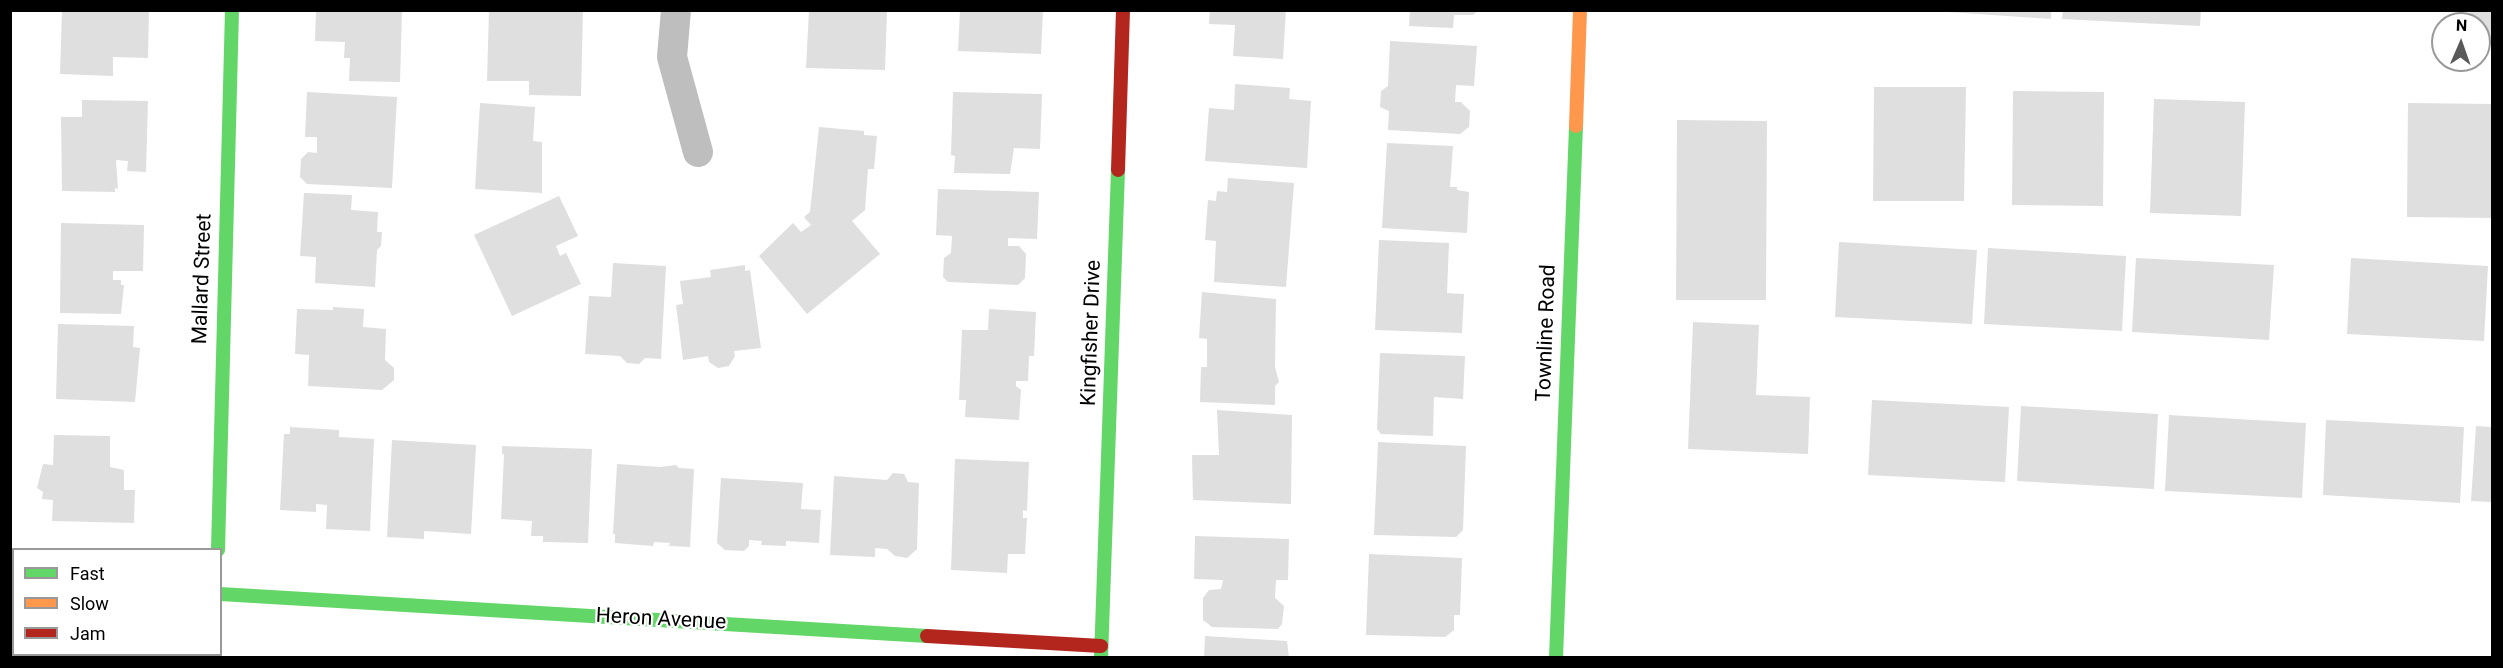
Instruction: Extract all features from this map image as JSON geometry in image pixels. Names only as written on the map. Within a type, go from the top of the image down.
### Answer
[{"type":"street","name":"Mallard Street","points":[[218,548],[232,10]]},
{"type":"street","points":[[676,10],[672,57],[698,152]]},
{"type":"street","name":"Kingfisher Drive","points":[[1101,652],[1123,10]]},
{"type":"street","name":"Townline Road","points":[[1556,657],[1580,10]]},
{"type":"street","name":"Heron Avenue","points":[[222,594],[1101,652]]},
{"type":"building","points":[[62,10],[149,10],[148,58],[113,57],[113,76],[60,74]]},
{"type":"building","points":[[316,10],[402,10],[400,82],[349,81],[350,58],[344,58],[345,42],[315,41]]},
{"type":"building","points":[[489,10],[583,10],[581,96],[529,95],[529,81],[487,81]]},
{"type":"building","points":[[809,10],[887,10],[885,70],[806,68]]},
{"type":"building","points":[[960,10],[1043,10],[1041,54],[958,51]]},
{"type":"building","points":[[1210,10],[1286,10],[1283,59],[1233,56],[1235,25],[1209,24]]},
{"type":"building","points":[[1410,10],[1479,10],[1473,15],[1454,15],[1453,28],[1409,26]]},
{"type":"building","points":[[1918,10],[2051,10],[2051,19]]},
{"type":"building","points":[[2063,10],[2201,10],[2200,26],[2062,19]]},
{"type":"building","points":[[2470,10],[2492,10],[2492,45],[2491,12],[2470,12]]},
{"type":"building","points":[[1390,41],[1477,46],[1474,86],[1456,85],[1455,102],[1461,102],[1470,111],[1469,127],[1460,134],[1388,130],[1389,111],[1380,107],[1381,91],[1388,86]]},
{"type":"building","points":[[1235,84],[1290,88],[1289,99],[1311,101],[1307,168],[1205,161],[1209,108],[1234,110]]},
{"type":"building","points":[[1874,87],[1966,87],[1964,201],[1873,201]]},
{"type":"building","points":[[2013,91],[2104,92],[2103,206],[2012,205]]},
{"type":"building","points":[[307,92],[397,97],[392,188],[307,184],[300,177],[301,159],[308,152],[317,153],[317,137],[305,137]]},
{"type":"building","points":[[953,92],[1042,94],[1040,149],[1014,148],[1010,174],[954,173],[955,156],[951,155]]},
{"type":"building","points":[[2154,99],[2245,102],[2241,216],[2150,213]]},
{"type":"building","points":[[82,100],[148,101],[146,172],[127,171],[128,161],[116,160],[118,189],[115,188],[115,192],[62,191],[61,117],[82,117]]},
{"type":"building","points":[[480,103],[535,107],[533,141],[542,142],[542,193],[475,189]]},
{"type":"building","points":[[2408,103],[2492,104],[2492,218],[2407,217]]},
{"type":"building","points":[[1677,120],[1767,121],[1766,300],[1676,300]]},
{"type":"building","points":[[819,127],[864,131],[864,135],[877,136],[874,169],[868,169],[865,210],[852,221],[880,254],[807,314],[759,256],[793,223],[801,232],[811,225],[804,217],[810,212]]},
{"type":"building","points":[[1387,143],[1453,146],[1450,187],[1469,192],[1467,233],[1382,228]]},
{"type":"building","points":[[1228,178],[1294,183],[1286,287],[1214,282],[1216,241],[1205,240],[1208,200],[1216,201],[1217,191],[1227,192]]},
{"type":"building","points":[[938,189],[1039,192],[1037,239],[1008,238],[1008,246],[1019,246],[1026,254],[1025,278],[1018,285],[948,282],[943,277],[944,258],[951,253],[952,236],[936,235]]},
{"type":"building","points":[[304,193],[352,195],[351,210],[378,212],[377,232],[382,232],[381,246],[377,250],[375,287],[315,283],[316,257],[300,256]]},
{"type":"building","points":[[559,196],[578,236],[556,246],[560,256],[566,253],[581,284],[512,316],[474,235]]},
{"type":"building","points":[[61,223],[144,225],[143,271],[113,271],[113,280],[121,280],[121,285],[124,285],[121,314],[60,313]]},
{"type":"building","points":[[1379,240],[1449,243],[1447,293],[1464,294],[1462,333],[1375,330]]},
{"type":"building","points":[[1839,242],[1977,250],[1972,324],[1835,317]]},
{"type":"building","points":[[1988,248],[2126,256],[2122,331],[1984,324]]},
{"type":"building","points":[[2136,258],[2274,265],[2269,340],[2132,332]]},
{"type":"building","points":[[2351,258],[2488,266],[2484,341],[2347,334]]},
{"type":"building","points":[[613,263],[666,266],[661,359],[645,358],[639,364],[627,363],[620,356],[585,354],[589,296],[611,297]]},
{"type":"building","points":[[745,265],[745,271],[750,270],[761,348],[734,351],[735,356],[729,366],[718,368],[709,362],[708,356],[683,360],[676,305],[683,304],[680,281],[711,277],[710,270]]},
{"type":"building","points":[[1202,292],[1276,299],[1275,367],[1279,382],[1275,386],[1275,405],[1200,402],[1201,367],[1207,367],[1207,339],[1199,338]]},
{"type":"building","points":[[333,307],[364,309],[363,327],[386,329],[385,360],[394,368],[394,380],[382,390],[308,386],[309,355],[295,354],[297,309],[333,310]]},
{"type":"building","points":[[989,309],[1036,312],[1034,356],[1029,356],[1028,381],[1016,381],[1016,386],[1021,390],[1019,420],[965,417],[966,400],[959,400],[962,330],[988,330]]},
{"type":"building","points":[[1693,322],[1759,325],[1756,395],[1810,397],[1808,454],[1688,449]]},
{"type":"building","points":[[58,324],[134,326],[133,347],[140,348],[135,402],[56,399]]},
{"type":"building","points":[[1380,353],[1465,356],[1463,399],[1434,397],[1433,436],[1381,434],[1377,429]]},
{"type":"building","points":[[1872,400],[2009,407],[2005,482],[1868,475]]},
{"type":"building","points":[[2021,406],[2158,414],[2154,489],[2017,481]]},
{"type":"building","points":[[1217,410],[1292,415],[1291,504],[1193,500],[1192,455],[1219,455]]},
{"type":"building","points":[[2169,415],[2306,423],[2302,498],[2165,491]]},
{"type":"building","points":[[2326,420],[2464,427],[2460,503],[2323,495]]},
{"type":"building","points":[[2476,426],[2492,427],[2492,502],[2471,501]]},
{"type":"building","points":[[290,427],[339,430],[339,437],[374,439],[370,531],[326,529],[327,505],[316,504],[316,512],[280,510],[284,434],[290,434]]},
{"type":"building","points":[[54,435],[110,436],[110,467],[124,470],[124,490],[135,490],[134,523],[52,521],[53,500],[42,499],[43,492],[37,488],[43,464],[53,465]]},
{"type":"building","points":[[392,440],[476,445],[471,534],[424,531],[424,539],[387,537]]},
{"type":"building","points":[[1378,442],[1466,446],[1463,530],[1456,537],[1374,535]]},
{"type":"building","points":[[502,446],[592,449],[588,543],[543,542],[543,536],[531,536],[532,521],[501,519],[504,454],[502,454]]},
{"type":"building","points":[[955,459],[1029,462],[1027,511],[1023,510],[1023,518],[1027,518],[1025,554],[1008,554],[1007,573],[951,570]]},
{"type":"building","points":[[617,464],[660,467],[676,465],[679,468],[694,469],[690,547],[669,546],[670,543],[654,542],[653,546],[615,543],[615,534],[613,534]]},
{"type":"building","points":[[893,473],[904,474],[908,482],[919,483],[917,549],[907,558],[895,556],[887,549],[875,548],[875,557],[830,555],[834,476],[887,480]]},
{"type":"building","points":[[721,478],[803,483],[801,509],[821,510],[819,543],[786,541],[786,546],[761,545],[762,541],[749,540],[749,546],[744,551],[725,550],[717,543]]},
{"type":"building","points":[[1195,536],[1289,539],[1288,580],[1276,580],[1275,598],[1284,606],[1282,624],[1278,629],[1212,627],[1203,620],[1203,598],[1209,590],[1221,589],[1223,580],[1194,579]]},
{"type":"building","points":[[1369,554],[1462,558],[1460,615],[1454,615],[1454,630],[1445,637],[1366,635]]},
{"type":"building","points":[[1205,636],[1287,641],[1289,658],[1204,658]]},
{"type":"building","points":[[12,656],[89,656],[89,658],[10,658]]},
{"type":"building","points":[[107,656],[152,656],[152,658],[107,658]]},
{"type":"traffic: fast","points":[[218,548],[232,10]]},
{"type":"traffic: fast","points":[[1556,658],[1576,126]]},
{"type":"traffic: fast","points":[[1101,658],[1118,170]]},
{"type":"traffic: fast","points":[[222,594],[927,636]]},
{"type":"traffic: slow","points":[[1576,126],[1580,10]]},
{"type":"traffic: jam","points":[[1118,170],[1123,10]]},
{"type":"traffic: jam","points":[[927,636],[1101,646]]}]
